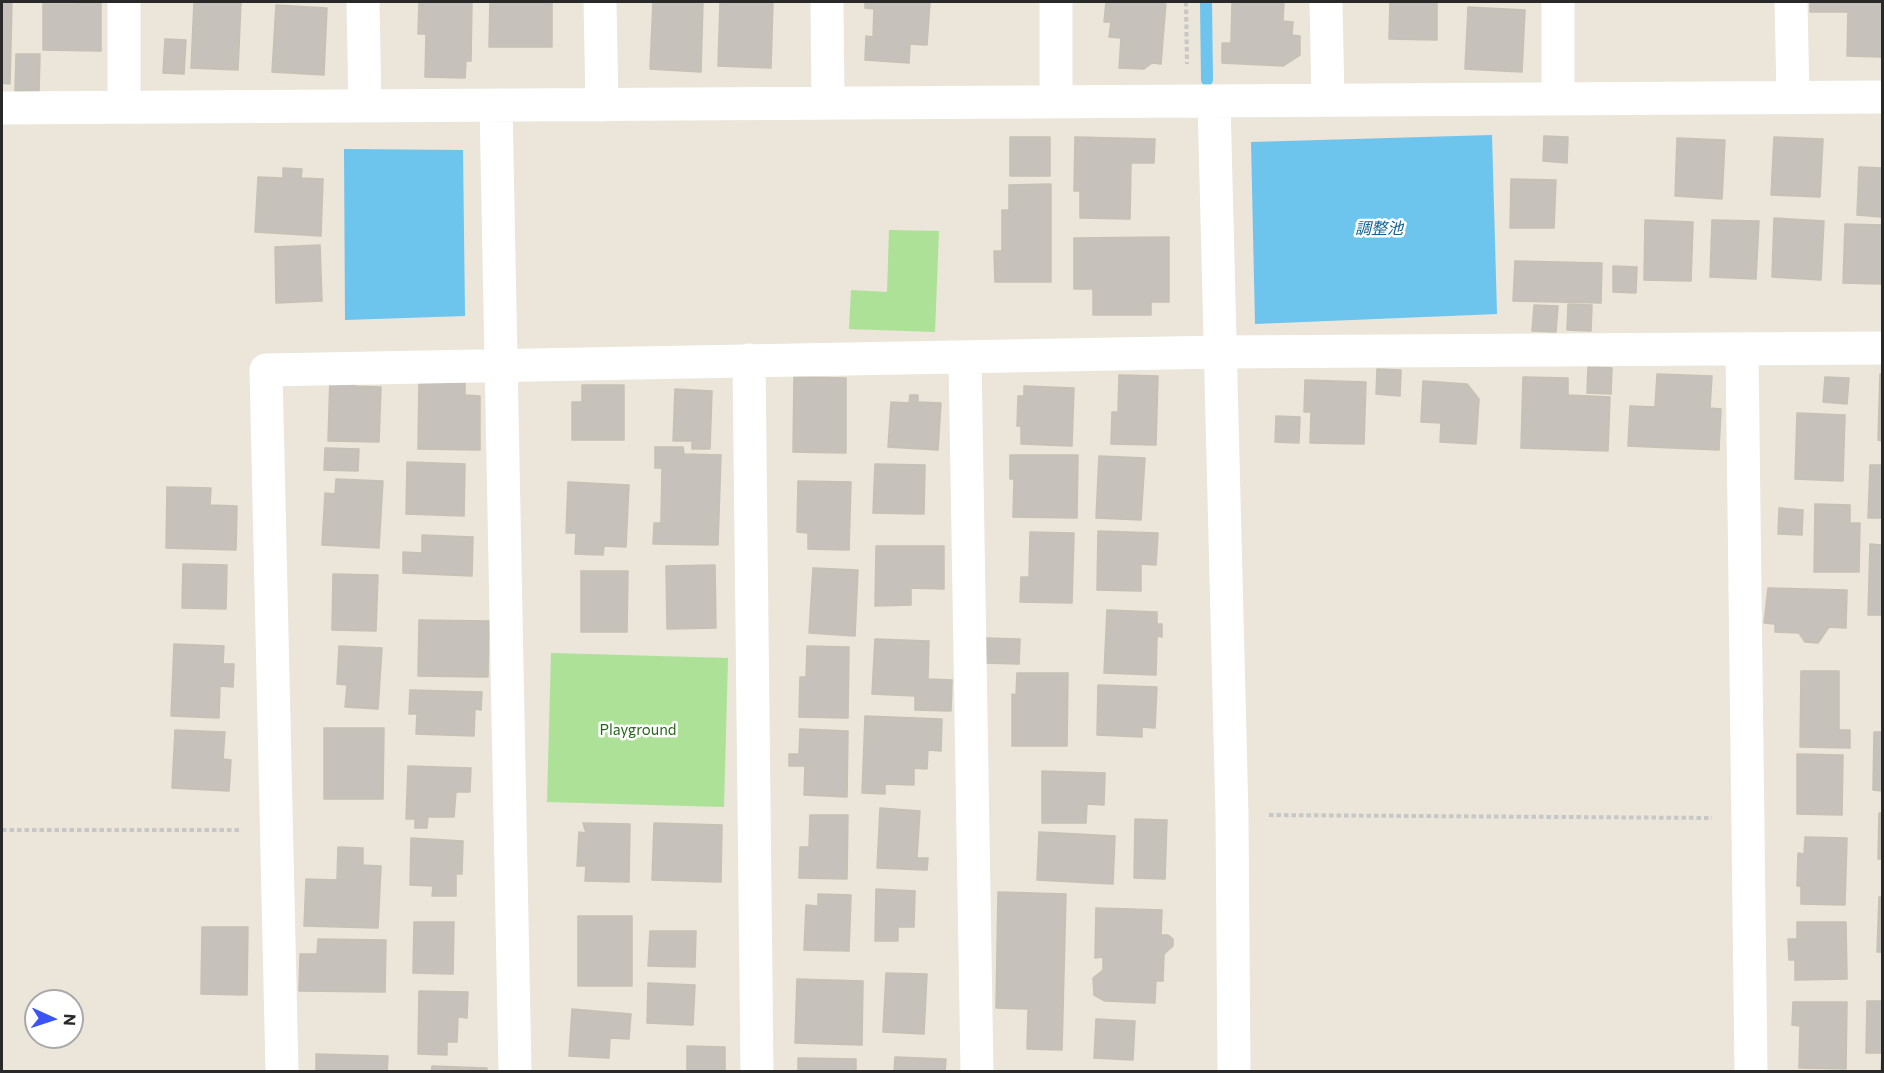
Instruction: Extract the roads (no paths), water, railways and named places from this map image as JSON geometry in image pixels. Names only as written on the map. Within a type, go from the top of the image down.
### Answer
[{"type":"street","points":[[123,107],[124,2]]},
{"type":"street","points":[[363,2],[365,106]]},
{"type":"street","points":[[600,2],[602,105]]},
{"type":"street","points":[[827,2],[828,103]]},
{"type":"street","points":[[1056,2],[1056,101]]},
{"type":"street","points":[[1326,2],[1328,100]]},
{"type":"street","points":[[1558,2],[1558,99]]},
{"type":"street","points":[[1791,2],[1793,97]]},
{"type":"street","points":[[2,108],[1882,97]]},
{"type":"street","points":[[1200,101],[1220,352],[1232,815],[1234,1071]]},
{"type":"street","points":[[496,105],[515,1071]]},
{"type":"street","points":[[282,1071],[266,370],[1220,352],[1882,348]]},
{"type":"street","points":[[1742,349],[1752,1071]]},
{"type":"street","points":[[965,357],[977,1071]]},
{"type":"street","points":[[749,360],[757,1071]]},
{"type":"water","name":"調整池","points":[[1492,135],[1497,314],[1255,324],[1251,142]]},
{"type":"water","points":[[344,149],[463,150],[465,316],[345,320]]},
{"type":"waterway","points":[[1206,2],[1207,80]]},
{"type":"park label","name":"Playground","points":[[638,730]]}]
